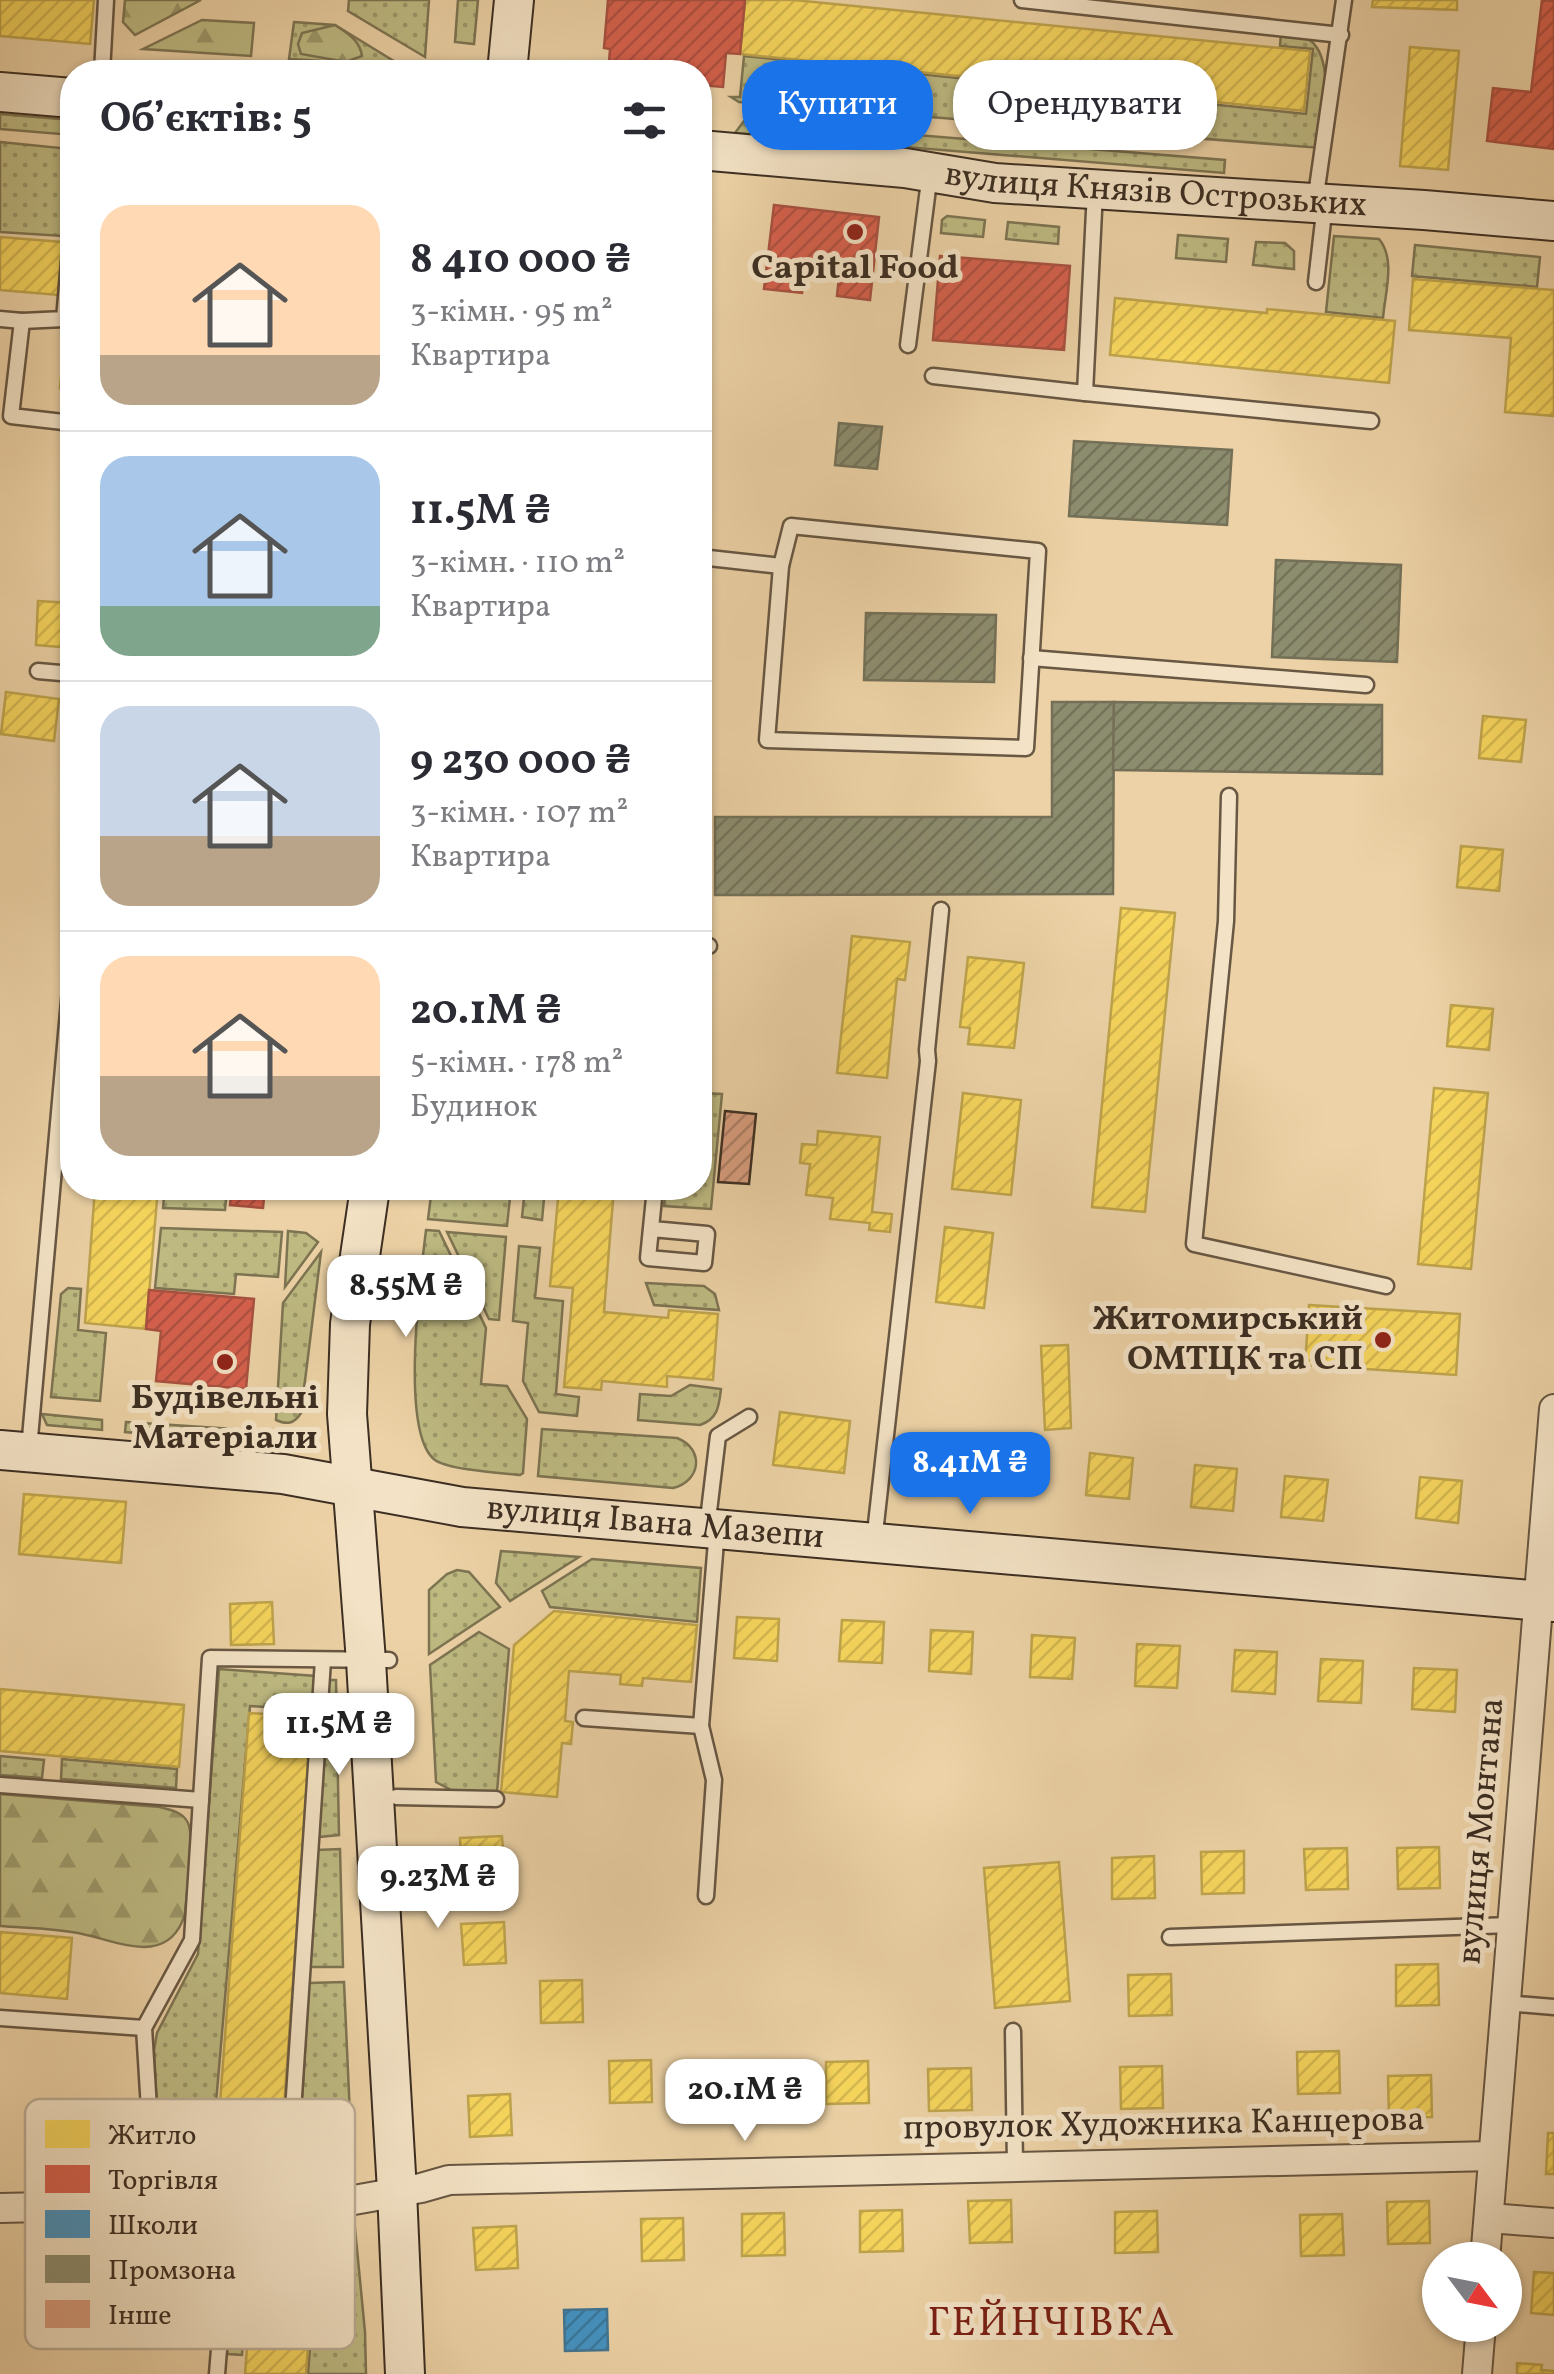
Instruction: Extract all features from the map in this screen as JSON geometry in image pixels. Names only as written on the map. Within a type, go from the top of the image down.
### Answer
[{"type":"main road","points":[[508,60],[514,0]]},
{"type":"main road","points":[[529,60],[534,0]]},
{"type":"main road","points":[[0,92],[60,97]]},
{"type":"main road","name":"вулиця Князів Острозьких","points":[[712,151],[930,172],[995,183],[1554,221]]},
{"type":"main road","points":[[365,1489],[347,1414],[350,1324],[368,1200]]},
{"type":"main road","points":[[391,1200],[373,1329],[365,1489],[409,2190],[429,2374]]},
{"type":"main road","name":"вулиця Івана Мазепи","points":[[14,1451],[283,1474],[462,1507],[1547,1601]]},
{"type":"main road","points":[[378,1660],[396,1796],[409,2190],[405,2374]]},
{"type":"street","name":"вулиця Монтана","points":[[1487,2242],[1511,1925],[1547,1601],[1554,1409]]},
{"type":"street","name":"провулок Художника Канцерова","points":[[355,2200],[449,2180],[1493,2156]]},
{"type":"street","name":"провулок Художника Канцерова","points":[[0,2208],[25,2208]]},
{"type":"street","points":[[1488,2218],[1554,2223]]},
{"type":"street","points":[[1477,2374],[1479,2342]]},
{"type":"lane","points":[[103,60],[106,0]]},
{"type":"lane","points":[[1022,0],[1341,35]]},
{"type":"lane","points":[[1316,282],[1320,204],[1344,0]]},
{"type":"lane","points":[[908,345],[930,172]]},
{"type":"lane","points":[[1086,393],[1095,191]]},
{"type":"lane","points":[[0,319],[60,319]]},
{"type":"lane","points":[[22,321],[11,416],[60,422]]},
{"type":"lane","points":[[933,376],[1371,421]]},
{"type":"lane","points":[[792,526],[1038,551],[1026,748],[767,740],[781,566],[792,526]]},
{"type":"lane","points":[[712,558],[781,566]]},
{"type":"lane","points":[[1032,658],[1366,685]]},
{"type":"lane","points":[[38,671],[60,673]]},
{"type":"lane","points":[[1229,796],[1226,921],[1194,1244],[1386,1286]]},
{"type":"lane","points":[[874,1542],[928,1062],[941,910]]},
{"type":"lane","points":[[14,1451],[60,1067]]},
{"type":"lane","points":[[652,1229],[654,1200]]},
{"type":"lane","points":[[706,1896],[714,1780],[701,1726],[718,1436],[749,1417]]},
{"type":"lane","points":[[148,2099],[144,2028],[192,1940],[210,1658],[378,1660]]},
{"type":"lane","points":[[294,2099],[323,1660]]},
{"type":"lane","points":[[584,1718],[701,1726]]},
{"type":"lane","points":[[0,1785],[200,1800]]},
{"type":"lane","points":[[396,1796],[496,1799]]},
{"type":"lane","points":[[1170,1937],[1511,1925]]},
{"type":"lane","points":[[1505,2004],[1554,2007]]},
{"type":"lane","points":[[0,2018],[144,2028]]},
{"type":"lane","points":[[1013,2031],[1016,2166]]},
{"type":"lane","points":[[217,2374],[219,2349]]},
{"type":"green space","points":[[125,0],[201,0],[135,35],[123,22]]},
{"type":"green space","points":[[349,0],[429,0],[425,57],[348,11]]},
{"type":"green space","points":[[458,0],[478,0],[474,44],[455,42]]},
{"type":"green space","points":[[202,20],[254,23],[251,56],[143,49]]},
{"type":"green space","points":[[294,22],[335,25],[392,60],[305,60],[289,59]]},
{"type":"green space","points":[[335,25],[356,41],[362,56],[335,60],[301,54],[298,44],[302,33]]},
{"type":"green space","points":[[1281,33],[1301,36],[1311,41],[1323,62],[1326,92],[1321,148],[1217,140],[1217,105],[1306,114],[1313,49],[1280,46]]},
{"type":"green space","points":[[744,56],[783,60],[744,60]]},
{"type":"green space","points":[[933,76],[953,78],[953,119],[933,117]]},
{"type":"green space","points":[[0,114],[60,119],[60,134],[0,129]]},
{"type":"green space","points":[[933,136],[953,138],[953,150],[1102,150],[1225,160],[1224,173],[933,149]]},
{"type":"green space","points":[[0,142],[60,148],[60,236],[0,232]]},
{"type":"green space","points":[[947,216],[985,220],[983,237],[941,233],[942,220]]},
{"type":"green space","points":[[1008,222],[1059,227],[1058,244],[1006,239]]},
{"type":"green space","points":[[1178,235],[1228,239],[1226,262],[1176,258]]},
{"type":"green space","points":[[1334,236],[1379,239],[1384,247],[1388,277],[1383,318],[1326,312]]},
{"type":"green space","points":[[1256,242],[1285,243],[1294,251],[1294,269],[1253,265]]},
{"type":"green space","points":[[1415,245],[1540,257],[1537,287],[1412,276]]},
{"type":"green space","points":[[712,1094],[722,1094],[712,1199]]},
{"type":"green space","points":[[164,1200],[226,1200],[225,1210],[163,1208]]},
{"type":"green space","points":[[430,1200],[510,1200],[507,1226],[428,1219]]},
{"type":"green space","points":[[524,1200],[544,1200],[542,1220],[522,1217]]},
{"type":"green space","points":[[665,1200],[712,1200],[711,1209],[664,1206]]},
{"type":"green space","points":[[161,1228],[282,1232],[278,1277],[236,1274],[234,1294],[155,1288]]},
{"type":"green space","points":[[426,1230],[439,1231],[486,1328],[481,1384],[507,1386],[527,1419],[520,1475],[442,1463],[435,1460],[424,1444],[418,1419],[415,1351]]},
{"type":"green space","points":[[288,1231],[306,1233],[318,1242],[285,1287]]},
{"type":"green space","points":[[447,1232],[506,1237],[499,1320],[489,1319]]},
{"type":"green space","points":[[519,1246],[540,1248],[535,1298],[563,1301],[556,1394],[579,1397],[577,1416],[539,1412],[523,1381],[528,1323],[513,1321]]},
{"type":"green space","points":[[321,1252],[301,1413],[284,1423],[276,1420],[283,1303]]},
{"type":"green space","points":[[646,1283],[704,1286],[715,1294],[719,1310],[654,1305]]},
{"type":"green space","points":[[68,1288],[81,1289],[78,1330],[106,1333],[100,1401],[51,1397],[61,1294]]},
{"type":"green space","points":[[690,1385],[721,1389],[711,1419],[700,1425],[638,1420],[640,1394],[671,1396]]},
{"type":"green space","points":[[42,1414],[102,1420],[102,1430],[47,1425]]},
{"type":"green space","points":[[126,1422],[249,1430],[253,1443],[125,1432]]},
{"type":"green space","points":[[542,1429],[677,1438],[692,1449],[694,1472],[673,1488],[538,1476]]},
{"type":"green space","points":[[501,1551],[579,1557],[510,1601],[496,1583]]},
{"type":"green space","points":[[592,1559],[701,1568],[697,1622],[550,1607],[542,1591]]},
{"type":"green space","points":[[457,1570],[469,1572],[500,1607],[429,1654],[429,1590]]},
{"type":"green space","points":[[479,1632],[509,1649],[497,1792],[453,1791],[436,1782],[430,1665]]},
{"type":"green space","points":[[219,1669],[316,1676],[314,1710],[250,1706],[216,2099],[156,2099],[157,2033],[198,1954]]},
{"type":"green space","points":[[328,1680],[336,1680],[339,1835],[318,1837]]},
{"type":"green space","points":[[0,1756],[44,1760],[42,1778],[0,1775]]},
{"type":"green space","points":[[62,1759],[177,1769],[176,1788],[61,1779]]},
{"type":"green space","points":[[0,1794],[160,1807],[183,1816],[190,1830],[190,1853],[185,1914],[177,1931],[166,1941],[139,1947],[69,1931],[0,1926]]},
{"type":"green space","points":[[340,1849],[343,1967],[310,1967],[317,1850]]},
{"type":"green space","points":[[344,1982],[349,2099],[302,2099],[309,1983]]},
{"type":"green space","points":[[355,2228],[366,2374],[308,2374],[310,2349],[355,2349]]},
{"type":"green space","points":[[227,2349],[242,2349],[242,2355],[227,2354]]},
{"type":"building: Житло","points":[[0,0],[94,0],[90,44],[0,36]]},
{"type":"building: Житло","points":[[745,0],[794,0],[1310,51],[1304,111],[1217,102],[1217,60],[953,60],[953,76],[933,74],[933,60],[799,60],[740,54]]},
{"type":"building: Житло","points":[[1373,0],[1457,0],[1457,10],[1372,7]]},
{"type":"building: Житло","points":[[1410,47],[1459,51],[1448,170],[1400,166]]},
{"type":"building: Житло","points":[[0,237],[60,242],[58,295],[0,290]]},
{"type":"building: Житло","points":[[1413,279],[1554,290],[1554,416],[1505,412],[1511,338],[1409,330]]},
{"type":"building: Житло","points":[[1115,298],[1395,321],[1389,383],[1110,355]]},
{"type":"building: Житло","points":[[38,601],[60,602],[60,647],[36,645]]},
{"type":"building: Житло","points":[[6,692],[59,699],[54,741],[1,734]]},
{"type":"building: Житло","points":[[1483,716],[1526,720],[1521,762],[1479,758]]},
{"type":"building: Житло","points":[[1461,846],[1503,850],[1499,891],[1457,887]]},
{"type":"building: Житло","points":[[1121,908],[1175,913],[1145,1212],[1092,1207]]},
{"type":"building: Житло","points":[[852,936],[910,942],[905,980],[897,979],[887,1078],[837,1073]]},
{"type":"building: Житло","points":[[968,957],[1024,963],[1014,1048],[968,1044],[970,1028],[960,1027]]},
{"type":"building: Житло","points":[[1451,1005],[1493,1009],[1489,1050],[1447,1046]]},
{"type":"building: Житло","points":[[1434,1088],[1488,1093],[1471,1269],[1418,1264]]},
{"type":"building: Житло","points":[[963,1093],[1021,1100],[1011,1195],[952,1189]]},
{"type":"building: Житло","points":[[818,1131],[880,1137],[872,1212],[892,1214],[890,1232],[869,1230],[870,1223],[830,1219],[833,1198],[806,1195],[810,1164],[800,1163],[802,1144],[817,1145]]},
{"type":"building: Житло","points":[[94,1200],[157,1200],[146,1329],[85,1323]]},
{"type":"building: Житло","points":[[558,1200],[613,1200],[604,1312],[668,1318],[669,1310],[718,1314],[713,1380],[667,1376],[667,1387],[602,1381],[601,1390],[564,1387],[573,1288],[550,1286]]},
{"type":"building: Житло","points":[[945,1227],[993,1233],[984,1308],[936,1302]]},
{"type":"building: Житло","name":"Житомирський ОМТЦК та СП","points":[[1309,1305],[1460,1314],[1456,1375],[1305,1365]]},
{"type":"building: Житло","points":[[1068,1345],[1071,1428],[1045,1430],[1041,1346]]},
{"type":"building: Житло","points":[[780,1412],[850,1421],[844,1473],[773,1465]]},
{"type":"building: Житло","points":[[924,1437],[966,1441],[962,1482],[920,1478]]},
{"type":"building: Житло","points":[[1090,1453],[1133,1458],[1129,1499],[1086,1495]]},
{"type":"building: Житло","points":[[1195,1465],[1237,1469],[1233,1511],[1191,1507]]},
{"type":"building: Житло","points":[[1285,1476],[1328,1480],[1323,1521],[1281,1517]]},
{"type":"building: Житло","points":[[1420,1477],[1462,1481],[1458,1523],[1416,1518]]},
{"type":"building: Житло","points":[[24,1494],[126,1502],[121,1563],[19,1554]]},
{"type":"building: Житло","points":[[272,1602],[274,1644],[231,1645],[230,1604]]},
{"type":"building: Житло","points":[[554,1611],[697,1625],[691,1682],[643,1678],[642,1686],[620,1684],[621,1675],[569,1671],[565,1721],[573,1722],[571,1744],[562,1743],[557,1797],[501,1792],[514,1645]]},
{"type":"building: Житло","points":[[737,1617],[779,1619],[777,1661],[734,1658]]},
{"type":"building: Житло","points":[[842,1620],[884,1622],[882,1663],[839,1661]]},
{"type":"building: Житло","points":[[931,1630],[973,1632],[971,1674],[929,1671]]},
{"type":"building: Житло","points":[[1032,1635],[1075,1638],[1072,1679],[1030,1677]]},
{"type":"building: Житло","points":[[1137,1644],[1180,1646],[1177,1688],[1135,1686]]},
{"type":"building: Житло","points":[[1235,1650],[1277,1652],[1275,1694],[1232,1691]]},
{"type":"building: Житло","points":[[1321,1659],[1363,1661],[1361,1703],[1318,1701]]},
{"type":"building: Житло","points":[[1414,1668],[1457,1670],[1455,1712],[1412,1709]]},
{"type":"building: Житло","points":[[0,1689],[184,1705],[179,1767],[0,1751]]},
{"type":"building: Житло","points":[[249,1713],[312,1717],[285,2099],[220,2099]]},
{"type":"building: Житло","points":[[502,1836],[505,1877],[462,1880],[460,1838]]},
{"type":"building: Житло","points":[[1439,1847],[1440,1888],[1398,1889],[1397,1848]]},
{"type":"building: Житло","points":[[1347,1848],[1348,1889],[1306,1890],[1304,1849]]},
{"type":"building: Житло","points":[[1244,1851],[1244,1893],[1202,1894],[1201,1852]]},
{"type":"building: Житло","points":[[1154,1856],[1155,1898],[1112,1899],[1112,1858]]},
{"type":"building: Житло","points":[[1059,1862],[1070,2001],[995,2008],[984,1868]]},
{"type":"building: Житло","points":[[504,1922],[506,1963],[464,1965],[461,1924]]},
{"type":"building: Житло","points":[[0,1932],[72,1938],[67,1999],[0,1993]]},
{"type":"building: Житло","points":[[1438,1964],[1439,2005],[1396,2006],[1396,1965]]},
{"type":"building: Житло","points":[[1171,1974],[1172,2015],[1129,2016],[1128,1975]]},
{"type":"building: Житло","points":[[582,1980],[583,2022],[541,2023],[540,1981]]},
{"type":"building: Житло","points":[[1339,2051],[1340,2093],[1298,2094],[1297,2052]]},
{"type":"building: Житло","points":[[651,2060],[652,2102],[610,2103],[609,2061]]},
{"type":"building: Житло","points":[[868,2061],[869,2103],[826,2104],[826,2062]]},
{"type":"building: Житло","points":[[1162,2066],[1163,2108],[1121,2109],[1120,2067]]},
{"type":"building: Житло","points":[[754,2067],[755,2109],[712,2110],[712,2068]]},
{"type":"building: Житло","points":[[971,2068],[972,2110],[929,2111],[928,2069]]},
{"type":"building: Житло","points":[[1431,2075],[1432,2117],[1389,2118],[1388,2076]]},
{"type":"building: Житло","points":[[510,2094],[512,2135],[470,2137],[468,2096]]},
{"type":"building: Житло","points":[[1548,2133],[1554,2133],[1554,2174],[1546,2174]]},
{"type":"building: Житло","points":[[1011,2200],[1012,2242],[970,2243],[968,2201]]},
{"type":"building: Житло","points":[[1429,2201],[1430,2242],[1388,2244],[1387,2202]]},
{"type":"building: Житло","points":[[902,2210],[903,2251],[860,2252],[860,2211]]},
{"type":"building: Житло","points":[[1157,2211],[1158,2252],[1115,2253],[1115,2212]]},
{"type":"building: Житло","points":[[784,2213],[785,2255],[742,2256],[742,2214]]},
{"type":"building: Житло","points":[[1342,2214],[1344,2255],[1301,2256],[1300,2215]]},
{"type":"building: Житло","points":[[683,2218],[684,2260],[642,2261],[641,2219]]},
{"type":"building: Житло","points":[[516,2226],[518,2268],[476,2270],[473,2228]]},
{"type":"building: Житло","points":[[1534,2272],[1554,2273],[1554,2315],[1531,2313]]},
{"type":"building: Житло","points":[[247,2349],[308,2349],[306,2374],[245,2374]]},
{"type":"building: Житло","points":[[1517,2363],[1542,2365],[1541,2370],[1554,2374],[1517,2374]]},
{"type":"building: Торгівля","points":[[608,0],[745,0],[740,54],[726,53],[723,87],[712,86],[712,60],[609,60],[610,49],[604,48]]},
{"type":"building: Торгівля","points":[[1542,0],[1554,1],[1554,149],[1487,141],[1493,88],[1531,92]]},
{"type":"building: Торгівля","points":[[774,205],[879,217],[870,300],[837,296],[840,267],[805,264],[802,293],[764,289]]},
{"type":"building: Торгівля","points":[[940,256],[1070,266],[1064,350],[933,340]]},
{"type":"building: Торгівля","points":[[231,1200],[264,1200],[263,1208],[230,1205]]},
{"type":"building: Торгівля","points":[[149,1290],[254,1299],[246,1389],[156,1381],[161,1331],[146,1329]]},
{"type":"building: Школи","points":[[607,2309],[608,2350],[565,2351],[564,2310]]},
{"type":"building: Промзона","points":[[839,423],[882,427],[877,469],[835,465]]},
{"type":"building: Промзона","points":[[1074,441],[1232,450],[1227,525],[1069,516]]},
{"type":"building: Промзона","points":[[1276,560],[1401,565],[1397,662],[1272,657]]},
{"type":"building: Промзона","points":[[866,613],[996,615],[994,682],[864,680]]},
{"type":"building: Промзона","points":[[1052,702],[1114,702],[1113,894],[715,895],[715,817],[1052,817]]},
{"type":"building: Промзона","points":[[1114,702],[1382,705],[1382,774],[1113,770]]},
{"type":"building: Інше","points":[[725,1111],[756,1114],[749,1184],[718,1182]]},
{"type":"place","name":"Capital Food","points":[[855,232]]},
{"type":"place","name":"Житомирський ОМТЦК та СП","points":[[1383,1340]]},
{"type":"place","name":"Будівельні Матеріали","points":[[225,1362]]},
{"type":"district","name":"ГЕЙНЧІВКА","points":[[1052,2325]]}]
